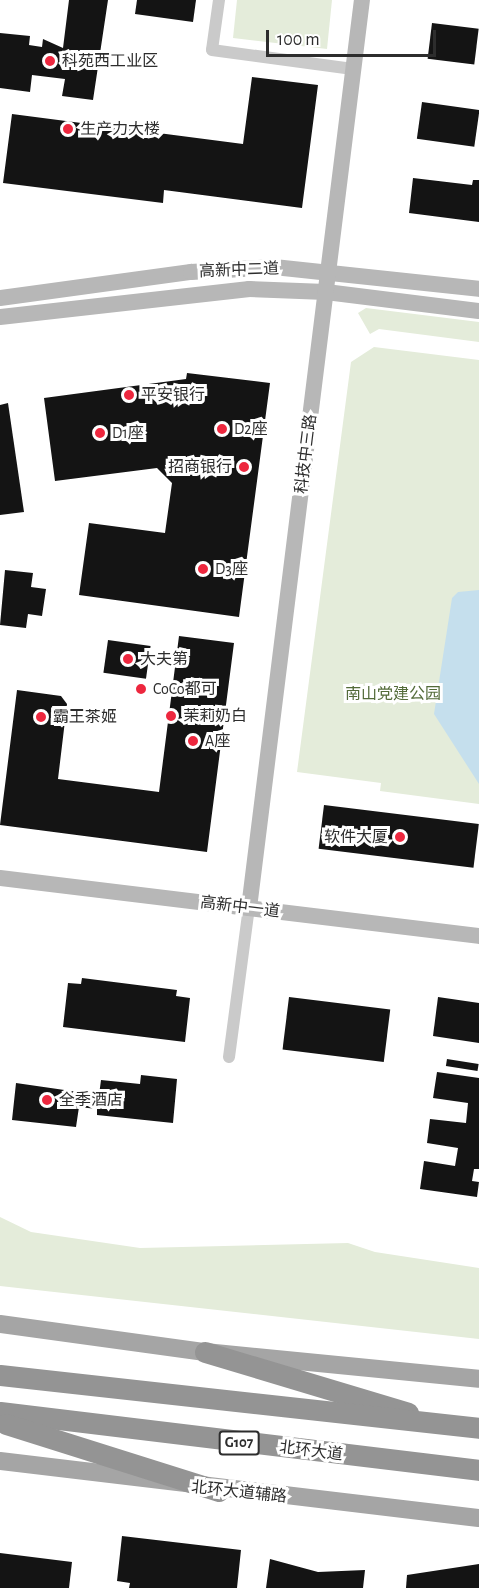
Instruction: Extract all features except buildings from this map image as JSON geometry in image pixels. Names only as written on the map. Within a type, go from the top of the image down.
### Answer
[{"type":"highway","points":[[205,1352],[470,1427]]},
{"type":"highway","name":"G107","points":[[0,1375],[470,1427]]},
{"type":"highway","name":"北环大道","points":[[0,1412],[479,1470]]},
{"type":"highway","points":[[0,1422],[219,1491]]},
{"type":"main road","points":[[0,1324],[205,1352],[479,1378]]},
{"type":"main road","name":"北环大道辅路","points":[[0,1461],[219,1491],[479,1518]]},
{"type":"street","points":[[219,0],[212,51],[353,69]]},
{"type":"street","name":"科技中三路","points":[[249,908],[362,0]]},
{"type":"street","name":"高新中二道","points":[[0,298],[191,272],[328,270],[479,289]]},
{"type":"street","name":"高新中二道","points":[[0,317],[194,292],[326,292],[479,311]]},
{"type":"street","name":"高新中一道","points":[[0,878],[479,936]]},
{"type":"street","points":[[230,1056],[249,908]]},
{"type":"green space","points":[[237,0],[332,0],[327,49],[233,38]]},
{"type":"green space","points":[[366,308],[479,322],[479,342],[379,329],[370,334],[358,313]]},
{"type":"green space","name":"南山党建公园","points":[[374,347],[479,360],[479,804],[380,791],[381,783],[297,772],[351,362]]},
{"type":"green space","points":[[0,1217],[31,1232],[140,1248],[348,1243],[375,1252],[479,1268],[479,1339],[0,1286]]},
{"type":"water","points":[[479,590],[479,784],[434,714],[452,598],[458,592]]},
{"type":"place","name":"科苑西工业区","points":[[50,61]]},
{"type":"place","name":"生产力大楼","points":[[68,129]]},
{"type":"place","name":"平安银行","points":[[129,395]]},
{"type":"place","name":"D2座","points":[[222,429]]},
{"type":"place","name":"D1座","points":[[100,433]]},
{"type":"place","name":"招商银行","points":[[244,467]]},
{"type":"place","name":"D3座","points":[[203,569]]},
{"type":"place","name":"大夫第","points":[[128,659]]},
{"type":"place","name":"CoCo都可","points":[[141,689]]},
{"type":"place","name":"茉莉奶白","points":[[171,716]]},
{"type":"place","name":"霸王茶姬","points":[[41,717]]},
{"type":"place","name":"A座","points":[[193,741]]},
{"type":"place","name":"软件大厦","points":[[400,837]]},
{"type":"place","name":"全季酒店","points":[[47,1100]]}]
